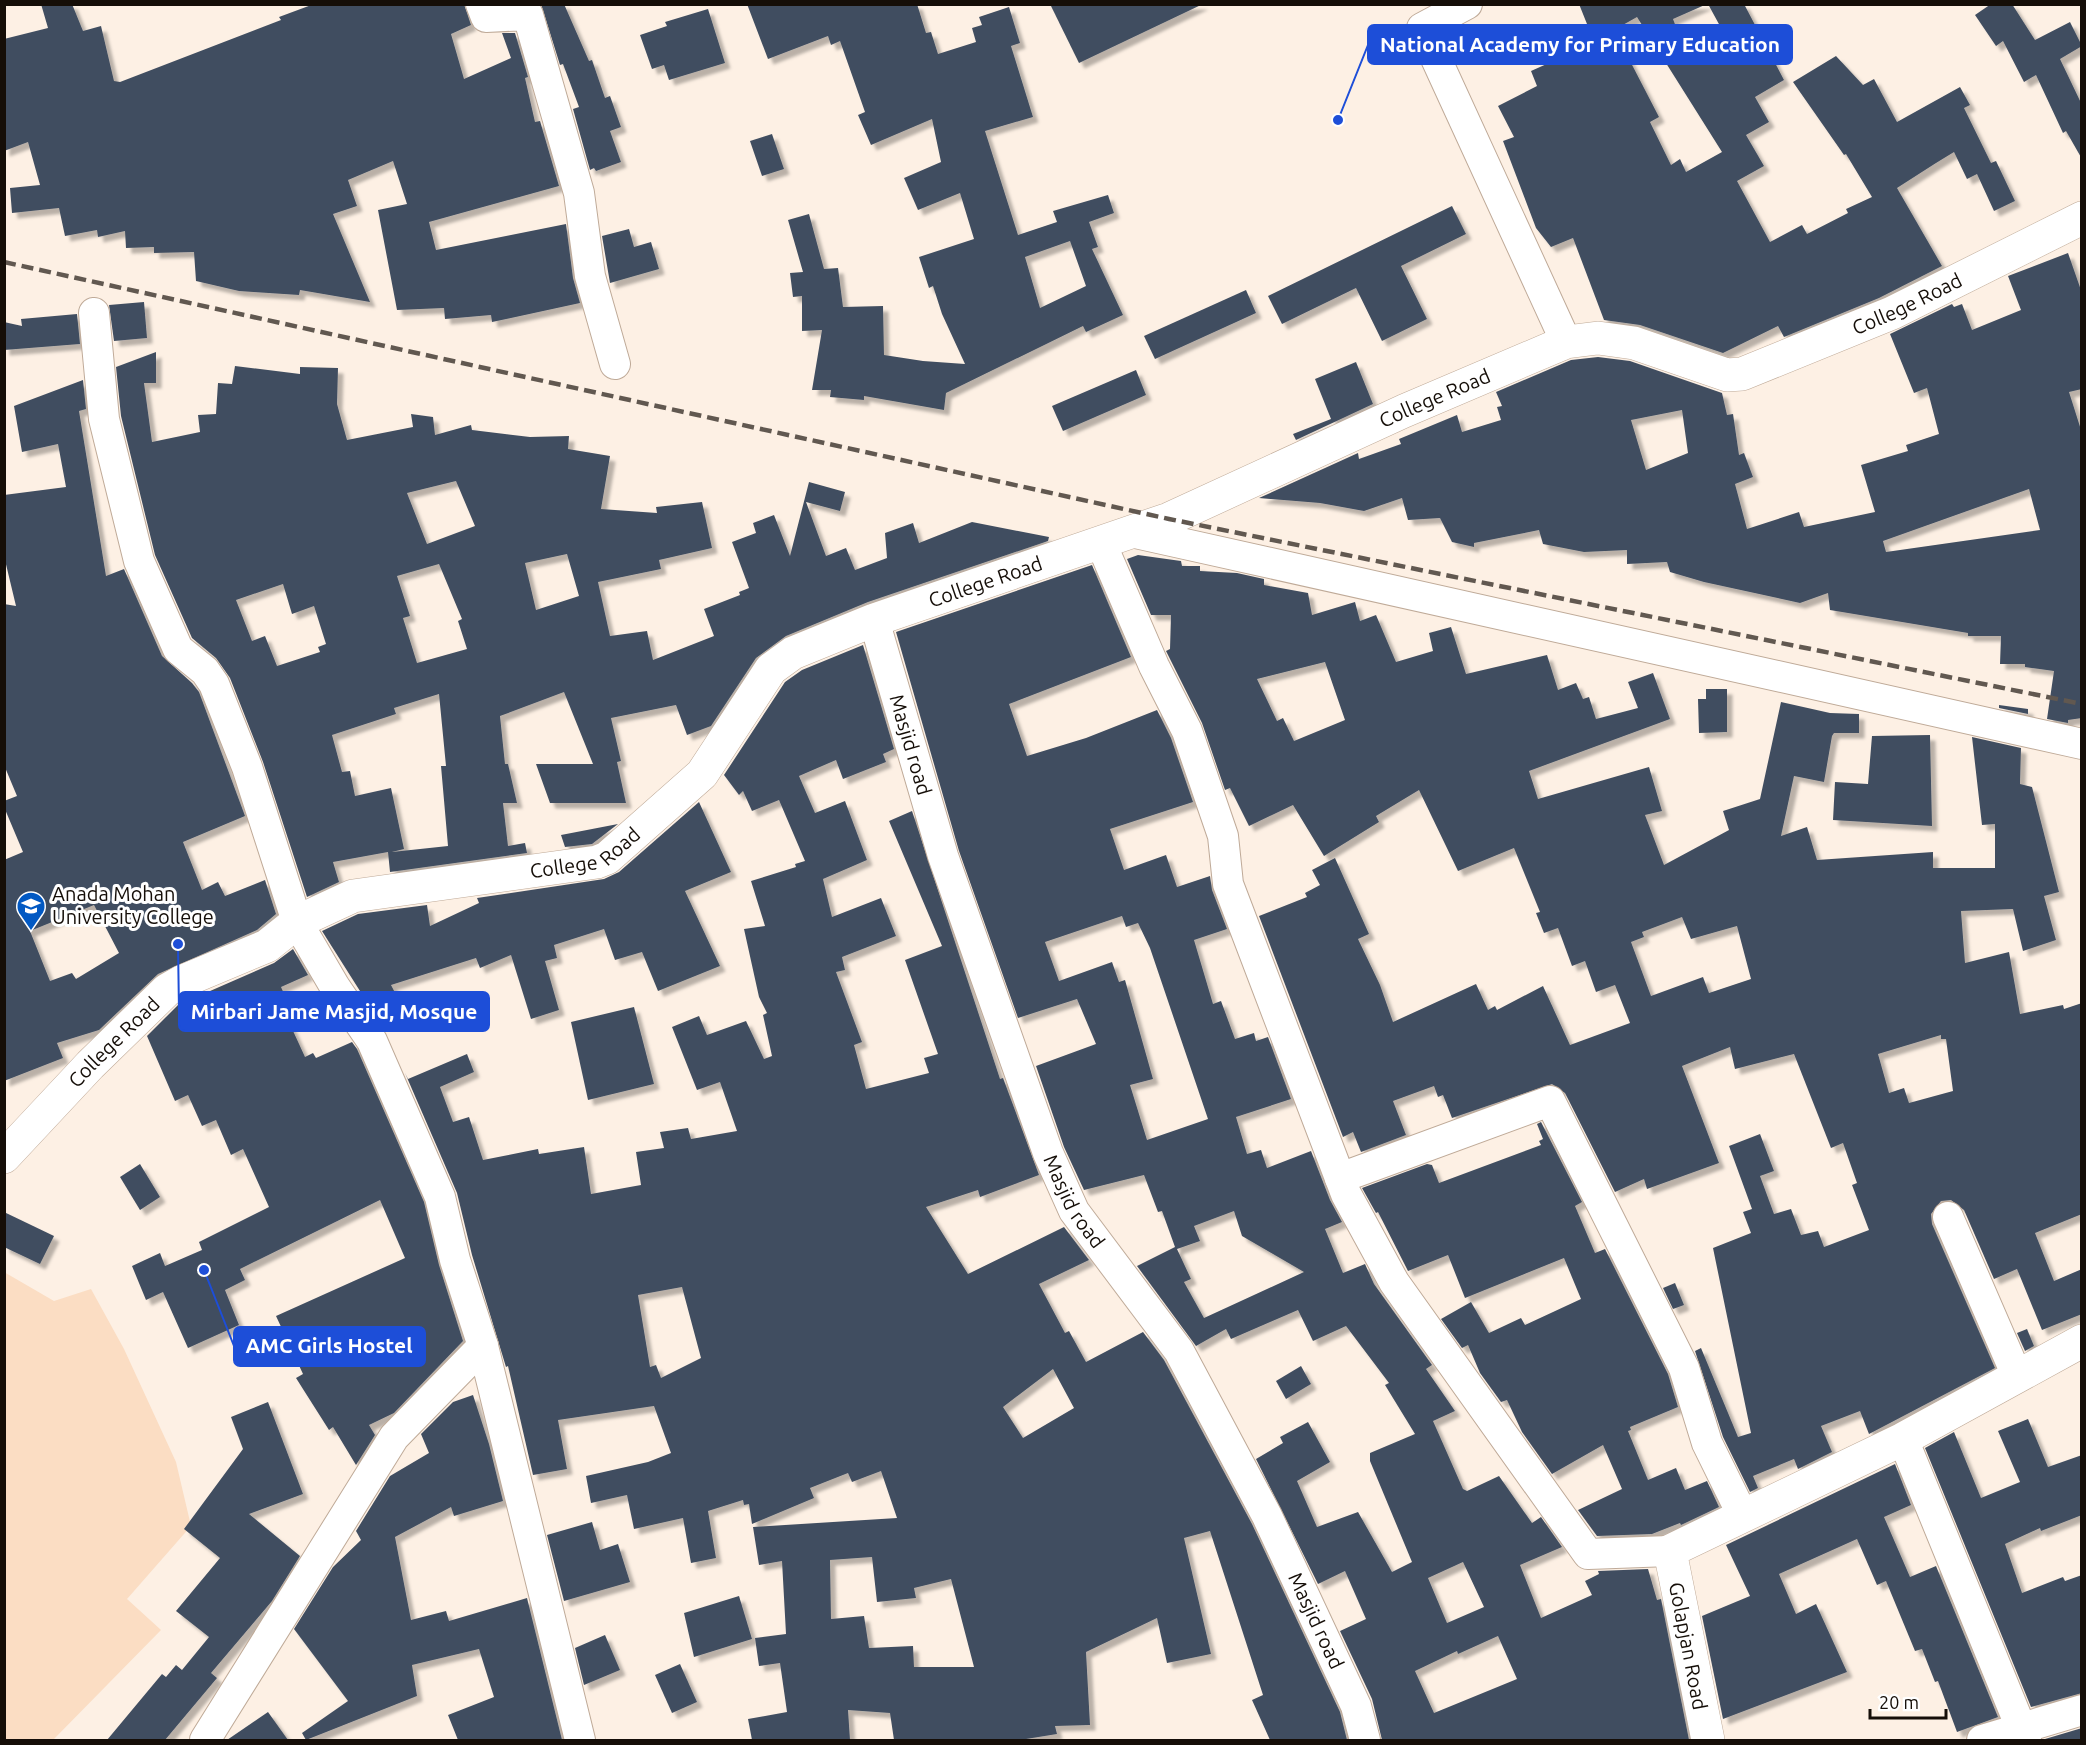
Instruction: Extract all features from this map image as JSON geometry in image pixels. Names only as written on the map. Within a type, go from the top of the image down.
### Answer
[{"type":"street","points":[[481,4],[486,17],[528,15],[579,193],[590,276],[615,364]]},
{"type":"street","points":[[1467,4],[1422,28],[1566,342]]},
{"type":"street","name":"College Road","points":[[4,1157],[90,1065],[167,990],[267,946],[297,922],[353,896],[597,862],[606,858],[702,774],[771,669],[793,653],[874,620],[1169,519],[1404,411],[1566,342],[1598,338],[1634,343],[1727,375],[1742,374],[1892,313],[2082,218]]},
{"type":"street","points":[[94,313],[104,419],[139,561],[178,649],[205,671],[214,684],[247,767],[297,922],[335,987],[372,1041],[440,1197],[455,1260],[483,1346],[580,1740]]},
{"type":"street","points":[[2082,744],[1116,538],[1154,666],[1187,731],[1223,836],[1228,884],[1340,1178],[1394,1282],[1588,1554],[1670,1551],[1903,1439],[2082,1341]]},
{"type":"street","name":"Masjid road","points":[[874,620],[943,856],[1048,1153],[1074,1211],[1179,1351],[1267,1516],[1356,1706],[1365,1740]]},
{"type":"street","points":[[1340,1178],[1550,1101],[1684,1368],[1707,1443],[1743,1516]]},
{"type":"street","points":[[1948,1217],[2017,1376]]},
{"type":"street","points":[[205,1740],[394,1437],[483,1346]]},
{"type":"street","points":[[1903,1439],[2023,1734]]},
{"type":"street","name":"Golapjan Road","points":[[1670,1551],[1708,1740]]},
{"type":"street","points":[[1982,1740],[2023,1734],[2082,1710]]},
{"type":"shaded area","points":[[4,1272],[54,1301],[91,1289],[124,1349],[176,1462],[191,1526],[127,1599],[161,1630],[53,1740],[5,1740]]},
{"type":"building","points":[[41,4],[72,4],[83,31],[101,26],[114,81],[120,82],[281,20],[279,17],[314,4],[464,4],[471,25],[451,34],[464,79],[511,58],[502,33],[515,33],[528,77],[525,78],[535,122],[540,121],[559,186],[429,222],[436,250],[566,224],[573,278],[580,303],[492,322],[491,315],[445,319],[444,308],[397,310],[378,210],[407,204],[393,161],[348,180],[357,206],[333,214],[370,302],[300,290],[299,295],[239,291],[196,281],[194,252],[154,253],[154,247],[126,248],[125,231],[98,237],[97,230],[65,236],[59,208],[12,213],[10,188],[40,185],[28,142],[4,151],[4,39],[48,28]]},
{"type":"building","points":[[541,4],[564,4],[589,61],[592,60],[605,98],[610,96],[621,127],[610,131],[621,162],[596,171],[594,168],[590,170],[573,109],[579,107],[563,64],[560,65]]},
{"type":"building","points":[[747,4],[917,4],[926,33],[931,32],[938,54],[976,42],[972,28],[982,25],[979,17],[1009,7],[1020,43],[1011,46],[1033,117],[985,131],[1018,235],[1057,222],[1053,211],[1108,195],[1114,213],[1089,222],[1098,247],[1092,249],[1123,315],[1086,332],[1083,326],[946,393],[944,410],[864,396],[864,400],[830,397],[831,390],[812,390],[822,330],[802,331],[802,296],[793,297],[790,273],[803,272],[788,220],[809,214],[824,269],[838,268],[843,307],[883,306],[884,355],[923,361],[965,364],[942,314],[933,286],[929,288],[919,257],[974,239],[960,193],[918,210],[904,178],[941,162],[932,119],[871,145],[858,115],[865,112],[840,41],[831,45],[828,36],[768,59]],"holes":[[[1070,241],[1086,286],[1040,308],[1025,257]]]},
{"type":"building","points":[[1050,4],[1203,4],[1079,63]]},
{"type":"building","points":[[1579,4],[1707,4],[1673,19],[1689,61],[1726,37],[1708,4],[1744,4],[1784,80],[1755,97],[1769,122],[1746,135],[1764,166],[1737,181],[1770,242],[1802,225],[1807,234],[1848,213],[1846,209],[1872,197],[1846,154],[1844,155],[1793,82],[1836,56],[1863,85],[1874,79],[1897,122],[1960,87],[1970,105],[1964,108],[1991,163],[1996,161],[2015,201],[1994,211],[1977,174],[1967,179],[1954,152],[1897,188],[1942,266],[1879,298],[1784,337],[1778,326],[1723,353],[1640,325],[1604,320],[1573,238],[1551,247],[1536,228],[1503,141],[1514,137],[1498,106],[1537,86],[1531,71],[1569,54],[1567,48],[1584,41],[1583,38],[1591,34]],"holes":[[[1637,17],[1722,152],[1686,172],[1680,159],[1671,165],[1650,122],[1659,117],[1614,30]]]},
{"type":"building","points":[[1991,4],[2012,4],[2035,40],[2070,22],[2082,46],[2060,59],[2082,105],[2082,159],[2066,131],[2063,133],[2036,75],[2024,82],[2003,41],[1996,46],[1975,15]]},
{"type":"building","points":[[708,9],[725,63],[669,80],[664,65],[652,69],[640,35],[667,26],[665,22]]},
{"type":"building","points":[[772,134],[784,169],[762,176],[750,141]]},
{"type":"building","points":[[1452,206],[1466,234],[1401,266],[1427,319],[1382,341],[1356,288],[1282,324],[1268,296]]},
{"type":"building","points":[[629,229],[634,247],[651,242],[659,269],[610,283],[602,236]]},
{"type":"building","points":[[2068,253],[2082,293],[2082,389],[2069,392],[2082,433],[2082,718],[2068,720],[2068,723],[2047,719],[2054,671],[2025,667],[2025,664],[2000,664],[2001,636],[1968,636],[1968,633],[1830,610],[1828,593],[1800,603],[1704,582],[1670,572],[1667,562],[1627,564],[1627,550],[1584,552],[1543,544],[1539,530],[1474,543],[1474,547],[1452,542],[1440,518],[1408,520],[1402,498],[1364,511],[1320,503],[1259,498],[1358,453],[1359,459],[1401,444],[1399,439],[1457,415],[1462,432],[1501,420],[1497,407],[1502,406],[1496,392],[1571,360],[1598,357],[1630,361],[1722,393],[1727,415],[1733,414],[1739,455],[1744,453],[1753,477],[1735,484],[1747,529],[1799,512],[1804,527],[1875,512],[1861,465],[1908,451],[1906,445],[1939,434],[1927,388],[1914,393],[1890,334],[1952,304],[1954,307],[1962,304],[1972,330],[2021,310],[2008,276]],"holes":[[[1682,410],[1688,453],[1646,470],[1631,420]],[[2029,489],[2040,530],[1886,552],[1883,541]]]},
{"type":"building","points":[[1246,290],[1256,313],[1155,359],[1144,336]]},
{"type":"building","points":[[144,302],[147,338],[114,341],[109,305]]},
{"type":"building","points":[[77,314],[80,344],[4,350],[4,322],[22,326],[21,319]]},
{"type":"building","points":[[156,352],[156,383],[144,383],[152,442],[200,432],[198,415],[216,414],[218,383],[232,384],[235,366],[300,374],[300,367],[338,368],[337,404],[347,440],[413,427],[411,414],[433,417],[435,435],[471,425],[472,430],[530,437],[569,436],[568,449],[610,456],[601,509],[657,513],[656,507],[702,502],[712,548],[659,560],[661,569],[598,582],[610,636],[647,631],[653,660],[714,636],[704,609],[740,595],[739,592],[749,588],[732,542],[756,533],[753,523],[774,515],[790,556],[809,482],[845,492],[840,511],[806,502],[826,556],[846,548],[855,570],[887,558],[885,533],[913,523],[919,543],[972,522],[1049,537],[1048,541],[868,602],[786,636],[756,658],[711,726],[687,735],[676,705],[611,718],[621,761],[617,762],[626,803],[550,803],[536,764],[593,764],[564,692],[500,716],[505,764],[508,764],[517,803],[503,803],[508,846],[525,843],[527,853],[390,872],[388,852],[333,862],[339,882],[307,897],[263,762],[230,678],[216,658],[192,638],[155,555],[121,416],[116,367]],"holes":[[[456,481],[475,526],[427,544],[407,493]],[[567,554],[579,596],[536,610],[525,563]],[[439,564],[462,619],[458,621],[467,649],[417,663],[403,618],[410,616],[397,576]],[[283,584],[292,614],[314,606],[326,644],[318,647],[320,652],[277,666],[265,636],[252,641],[236,600]],[[439,694],[446,766],[441,766],[448,846],[392,852],[404,849],[391,788],[355,796],[350,771],[342,772],[332,735],[396,714],[394,708]]]},
{"type":"building","points":[[1356,362],[1373,404],[1296,440],[1293,434],[1331,419],[1315,379]]},
{"type":"building","points":[[1136,370],[1146,395],[1063,431],[1052,406]]},
{"type":"building","points":[[83,380],[86,409],[79,411],[106,576],[124,569],[162,656],[199,692],[245,816],[183,842],[202,890],[218,882],[225,896],[265,880],[276,914],[257,930],[158,974],[99,1030],[57,1043],[63,1058],[4,1081],[4,860],[23,852],[4,807],[4,801],[17,796],[4,765],[4,604],[16,606],[4,556],[4,495],[66,487],[58,444],[22,452],[14,406]],"holes":[[[94,905],[119,953],[76,979],[72,973],[50,981],[30,931]]]},
{"type":"building","points":[[1138,555],[1181,561],[1182,566],[1200,566],[1200,571],[1237,573],[1264,579],[1264,585],[1308,593],[1312,615],[1355,602],[1360,621],[1376,615],[1396,662],[1433,651],[1429,633],[1451,627],[1466,674],[1547,655],[1558,690],[1576,683],[1583,699],[1589,697],[1596,719],[1638,708],[1628,682],[1653,673],[1670,719],[1529,771],[1538,799],[1649,767],[1662,811],[1645,815],[1664,865],[1729,830],[1723,811],[1760,799],[1781,702],[1830,713],[1859,714],[1859,733],[1834,733],[1832,736],[1824,782],[1794,776],[1781,836],[1807,827],[1817,860],[1933,852],[1933,868],[1995,868],[1995,824],[1982,825],[1972,737],[2021,748],[2020,784],[2032,787],[2059,892],[2044,896],[2056,940],[2023,951],[2013,909],[1961,911],[1965,963],[2009,952],[2020,1014],[2063,1005],[2064,1009],[2082,1003],[2082,1214],[2035,1233],[2054,1281],[2082,1269],[2082,1314],[2042,1330],[2017,1269],[1994,1279],[1964,1210],[1951,1200],[1941,1201],[1931,1214],[1932,1224],[1995,1368],[1869,1434],[1860,1411],[1821,1426],[1832,1452],[1798,1469],[1794,1459],[1753,1476],[1758,1488],[1750,1492],[1723,1437],[1695,1351],[1701,1348],[1738,1437],[1751,1433],[1713,1248],[1751,1233],[1743,1212],[1752,1209],[1729,1146],[1760,1134],[1774,1171],[1760,1176],[1774,1214],[1791,1209],[1801,1235],[1818,1231],[1824,1247],[1869,1230],[1852,1185],[1857,1183],[1843,1143],[1831,1148],[1794,1054],[1735,1069],[1730,1047],[1682,1066],[1719,1163],[1647,1189],[1644,1179],[1615,1192],[1565,1093],[1552,1084],[1452,1118],[1443,1095],[1438,1097],[1434,1086],[1393,1101],[1406,1135],[1361,1152],[1353,1132],[1343,1137],[1259,916],[1307,897],[1305,893],[1320,885],[1312,870],[1335,858],[1369,934],[1358,939],[1380,985],[1393,1022],[1476,984],[1488,1010],[1495,1006],[1497,1010],[1543,986],[1570,1045],[1630,1023],[1615,985],[1596,992],[1585,961],[1572,966],[1558,928],[1544,933],[1536,913],[1540,912],[1514,848],[1458,871],[1419,790],[1376,816],[1379,822],[1324,856],[1293,805],[1249,826],[1230,788],[1225,790],[1202,723],[1166,651],[1170,649],[1171,615],[1151,615],[1127,559]],"holes":[[[1325,662],[1345,720],[1294,741],[1283,718],[1277,721],[1257,679]],[[1682,917],[1691,939],[1737,926],[1751,979],[1709,993],[1703,977],[1651,996],[1631,942],[1644,937],[1642,932]],[[1941,1035],[1941,1039],[1946,1039],[1953,1091],[1909,1103],[1904,1088],[1889,1093],[1878,1054]]]},
{"type":"building","points":[[1092,565],[1131,657],[1009,704],[1027,756],[1086,738],[1157,710],[1171,738],[1193,802],[1110,829],[1124,870],[1166,855],[1177,887],[1210,876],[1212,890],[1227,929],[1194,940],[1213,1004],[1221,1001],[1235,1039],[1254,1033],[1256,1041],[1268,1037],[1291,1099],[1236,1117],[1247,1154],[1261,1150],[1267,1168],[1311,1151],[1330,1200],[1342,1222],[1325,1229],[1343,1273],[1365,1264],[1374,1284],[1432,1365],[1426,1369],[1455,1411],[1433,1421],[1463,1489],[1467,1491],[1499,1476],[1532,1523],[1541,1517],[1562,1547],[1520,1565],[1541,1618],[1592,1595],[1585,1581],[1599,1574],[1598,1571],[1648,1569],[1657,1600],[1661,1599],[1689,1740],[1382,1740],[1372,1699],[1340,1631],[1366,1619],[1345,1571],[1318,1584],[1256,1459],[1283,1443],[1280,1437],[1308,1422],[1330,1462],[1297,1481],[1317,1527],[1358,1512],[1392,1572],[1412,1562],[1370,1461],[1370,1453],[1415,1434],[1385,1385],[1389,1383],[1346,1326],[1313,1341],[1298,1310],[1231,1339],[1226,1329],[1196,1346],[1137,1266],[1175,1247],[1162,1211],[1158,1212],[1144,1175],[1084,1190],[1064,1147],[1036,1066],[1096,1044],[1077,999],[1018,1018],[959,851],[896,632]],"holes":[[[1122,916],[1126,927],[1138,923],[1150,948],[1208,1119],[1147,1140],[1130,1085],[1153,1079],[1125,980],[1119,982],[1112,962],[1059,981],[1045,942]],[[1234,1211],[1242,1236],[1304,1272],[1204,1318],[1184,1282],[1191,1279],[1177,1249],[1200,1241],[1194,1226]],[[1463,1562],[1484,1607],[1447,1623],[1428,1578]],[[1498,1636],[1517,1679],[1434,1713],[1415,1671],[1457,1651],[1458,1654]]]},
{"type":"building","points":[[863,645],[894,749],[883,754],[886,762],[843,779],[836,760],[799,776],[815,813],[845,801],[867,860],[823,879],[832,917],[881,898],[896,936],[842,957],[845,970],[836,972],[862,1042],[854,1045],[866,1089],[929,1073],[924,1058],[938,1054],[905,960],[942,946],[889,821],[912,811],[1000,1079],[1003,1078],[1039,1175],[980,1197],[978,1190],[926,1207],[968,1274],[1064,1227],[1089,1260],[1039,1284],[1065,1333],[1069,1331],[1086,1362],[1143,1332],[1164,1360],[1252,1524],[1340,1712],[1347,1740],[1270,1740],[1252,1700],[1263,1695],[1210,1531],[1184,1538],[1211,1654],[1167,1663],[1157,1618],[1086,1652],[1090,1725],[1055,1726],[1057,1734],[1020,1740],[894,1740],[890,1713],[848,1710],[850,1740],[752,1740],[748,1719],[787,1712],[780,1663],[759,1666],[755,1638],[786,1634],[782,1561],[759,1565],[753,1527],[897,1518],[881,1471],[852,1482],[848,1473],[810,1488],[814,1498],[752,1524],[749,1504],[744,1505],[743,1500],[708,1511],[716,1558],[691,1563],[683,1518],[634,1529],[627,1495],[591,1503],[586,1476],[648,1462],[671,1453],[654,1406],[558,1420],[567,1469],[533,1475],[508,1366],[506,1367],[472,1255],[457,1193],[405,1073],[408,1079],[467,1054],[474,1072],[440,1087],[453,1122],[469,1117],[483,1160],[538,1149],[539,1154],[584,1147],[591,1194],[641,1185],[636,1152],[664,1148],[660,1132],[688,1128],[691,1139],[737,1131],[720,1082],[697,1090],[672,1027],[699,1016],[707,1035],[746,1021],[764,1059],[772,1056],[763,1015],[767,1013],[759,997],[744,929],[765,926],[751,881],[796,867],[795,864],[805,861],[779,800],[752,811],[743,791],[739,795],[724,775],[785,682],[802,670]],"holes":[[[682,1287],[701,1358],[661,1378],[656,1365],[650,1367],[638,1295]],[[1053,1369],[1074,1408],[1023,1438],[1003,1407]],[[872,1557],[877,1602],[916,1598],[914,1588],[951,1579],[974,1667],[914,1667],[913,1646],[869,1648],[864,1616],[831,1619],[830,1560]]]},
{"type":"building","points":[[1706,689],[1727,689],[1727,732],[1699,733],[1698,699],[1706,699]]},
{"type":"building","points":[[1999,705],[2028,709],[2028,714],[1999,708]]},
{"type":"building","points":[[1930,735],[1932,826],[1833,820],[1835,782],[1868,784],[1872,736]]},
{"type":"building","points":[[699,802],[731,872],[685,891],[720,966],[658,991],[642,952],[615,960],[604,929],[554,945],[557,958],[545,961],[559,1010],[531,1019],[511,955],[480,968],[476,958],[391,985],[403,1008],[379,1021],[322,931],[358,914],[427,905],[430,926],[479,903],[477,898],[604,879],[619,872]]},
{"type":"building","points":[[618,824],[592,844],[565,847],[561,835]]},
{"type":"building","points":[[293,949],[308,975],[281,987],[290,1007],[283,1009],[305,1057],[313,1053],[316,1058],[352,1042],[357,1049],[424,1202],[439,1265],[463,1341],[394,1413],[369,1425],[375,1435],[356,1465],[333,1427],[329,1430],[296,1378],[303,1374],[276,1316],[405,1258],[380,1200],[240,1269],[245,1280],[225,1290],[239,1325],[188,1348],[163,1292],[146,1300],[132,1266],[160,1253],[165,1266],[202,1250],[199,1242],[269,1207],[243,1149],[231,1155],[216,1120],[202,1126],[188,1095],[175,1101],[147,1036],[178,1005],[274,963]]},
{"type":"building","points":[[634,1007],[654,1084],[588,1100],[571,1022]]},
{"type":"building","points":[[1541,1122],[1582,1202],[1575,1206],[1595,1253],[1605,1249],[1668,1374],[1678,1407],[1630,1427],[1631,1430],[1628,1431],[1648,1480],[1676,1468],[1685,1490],[1707,1481],[1719,1507],[1681,1525],[1680,1523],[1652,1534],[1597,1536],[1578,1510],[1622,1489],[1603,1445],[1552,1474],[1522,1432],[1507,1400],[1501,1402],[1480,1373],[1468,1345],[1462,1348],[1441,1319],[1471,1302],[1489,1333],[1521,1318],[1525,1325],[1581,1299],[1564,1258],[1465,1298],[1448,1255],[1408,1271],[1378,1212],[1376,1213],[1362,1188],[1427,1164],[1432,1165],[1439,1183],[1541,1145],[1539,1141],[1543,1139],[1537,1124]]},
{"type":"building","points":[[140,1164],[160,1197],[140,1210],[120,1177]]},
{"type":"building","points":[[4,1212],[54,1236],[40,1264],[4,1247]]},
{"type":"building","points":[[1675,1283],[1684,1305],[1673,1309],[1663,1288]]},
{"type":"building","points":[[2027,1329],[2034,1346],[2025,1351],[2017,1333]]},
{"type":"building","points":[[1301,1366],[1311,1384],[1286,1399],[1276,1381]]},
{"type":"building","points":[[473,1395],[489,1444],[503,1501],[454,1516],[451,1507],[395,1537],[411,1620],[446,1611],[449,1621],[527,1598],[562,1740],[458,1740],[448,1715],[494,1697],[479,1649],[412,1665],[417,1696],[306,1740],[302,1733],[348,1701],[294,1629],[333,1567],[361,1540],[356,1531],[390,1476],[429,1453],[421,1434],[453,1402]]},
{"type":"building","points":[[268,1402],[303,1494],[249,1514],[300,1556],[272,1601],[211,1673],[217,1678],[165,1740],[107,1740],[162,1674],[166,1677],[176,1665],[182,1670],[209,1637],[176,1611],[220,1558],[184,1529],[243,1449],[231,1417]]},
{"type":"building","points":[[2028,1419],[2048,1467],[2082,1455],[2082,1515],[2041,1531],[2040,1528],[2005,1544],[2022,1593],[2063,1577],[2065,1581],[2082,1575],[2082,1693],[2031,1707],[1925,1448],[1954,1432],[1981,1498],[2020,1482],[1998,1431]]},
{"type":"building","points":[[1895,1464],[1911,1505],[1884,1517],[1910,1577],[1936,1566],[1998,1717],[1957,1732],[1938,1681],[1935,1682],[1922,1649],[1915,1651],[1886,1581],[1877,1585],[1857,1539],[1779,1574],[1796,1614],[1816,1604],[1847,1672],[1723,1719],[1702,1616],[1750,1596],[1726,1545]]},
{"type":"building","points":[[592,1522],[600,1550],[618,1544],[630,1582],[564,1601],[547,1535]]},
{"type":"building","points":[[739,1596],[752,1639],[694,1657],[684,1613]]},
{"type":"building","points":[[605,1635],[620,1670],[584,1685],[575,1648]]},
{"type":"building","points":[[680,1664],[697,1702],[672,1713],[655,1675]]},
{"type":"building","points":[[268,1712],[288,1740],[227,1740]]},
{"type":"building","points":[[2082,1728],[2082,1740],[2045,1740],[2045,1739]]},
{"type":"railway","points":[[4,262],[1169,519],[2082,704]]},
{"type":"place","name":"National Academy for Primary Education","points":[[1338,120]]},
{"type":"place","name":"Anada Mohan University College","points":[[31,932]]},
{"type":"place","name":"Mirbari Jame Masjid, Mosque","points":[[178,944]]},
{"type":"place","name":"AMC Girls Hostel","points":[[204,1270]]}]
